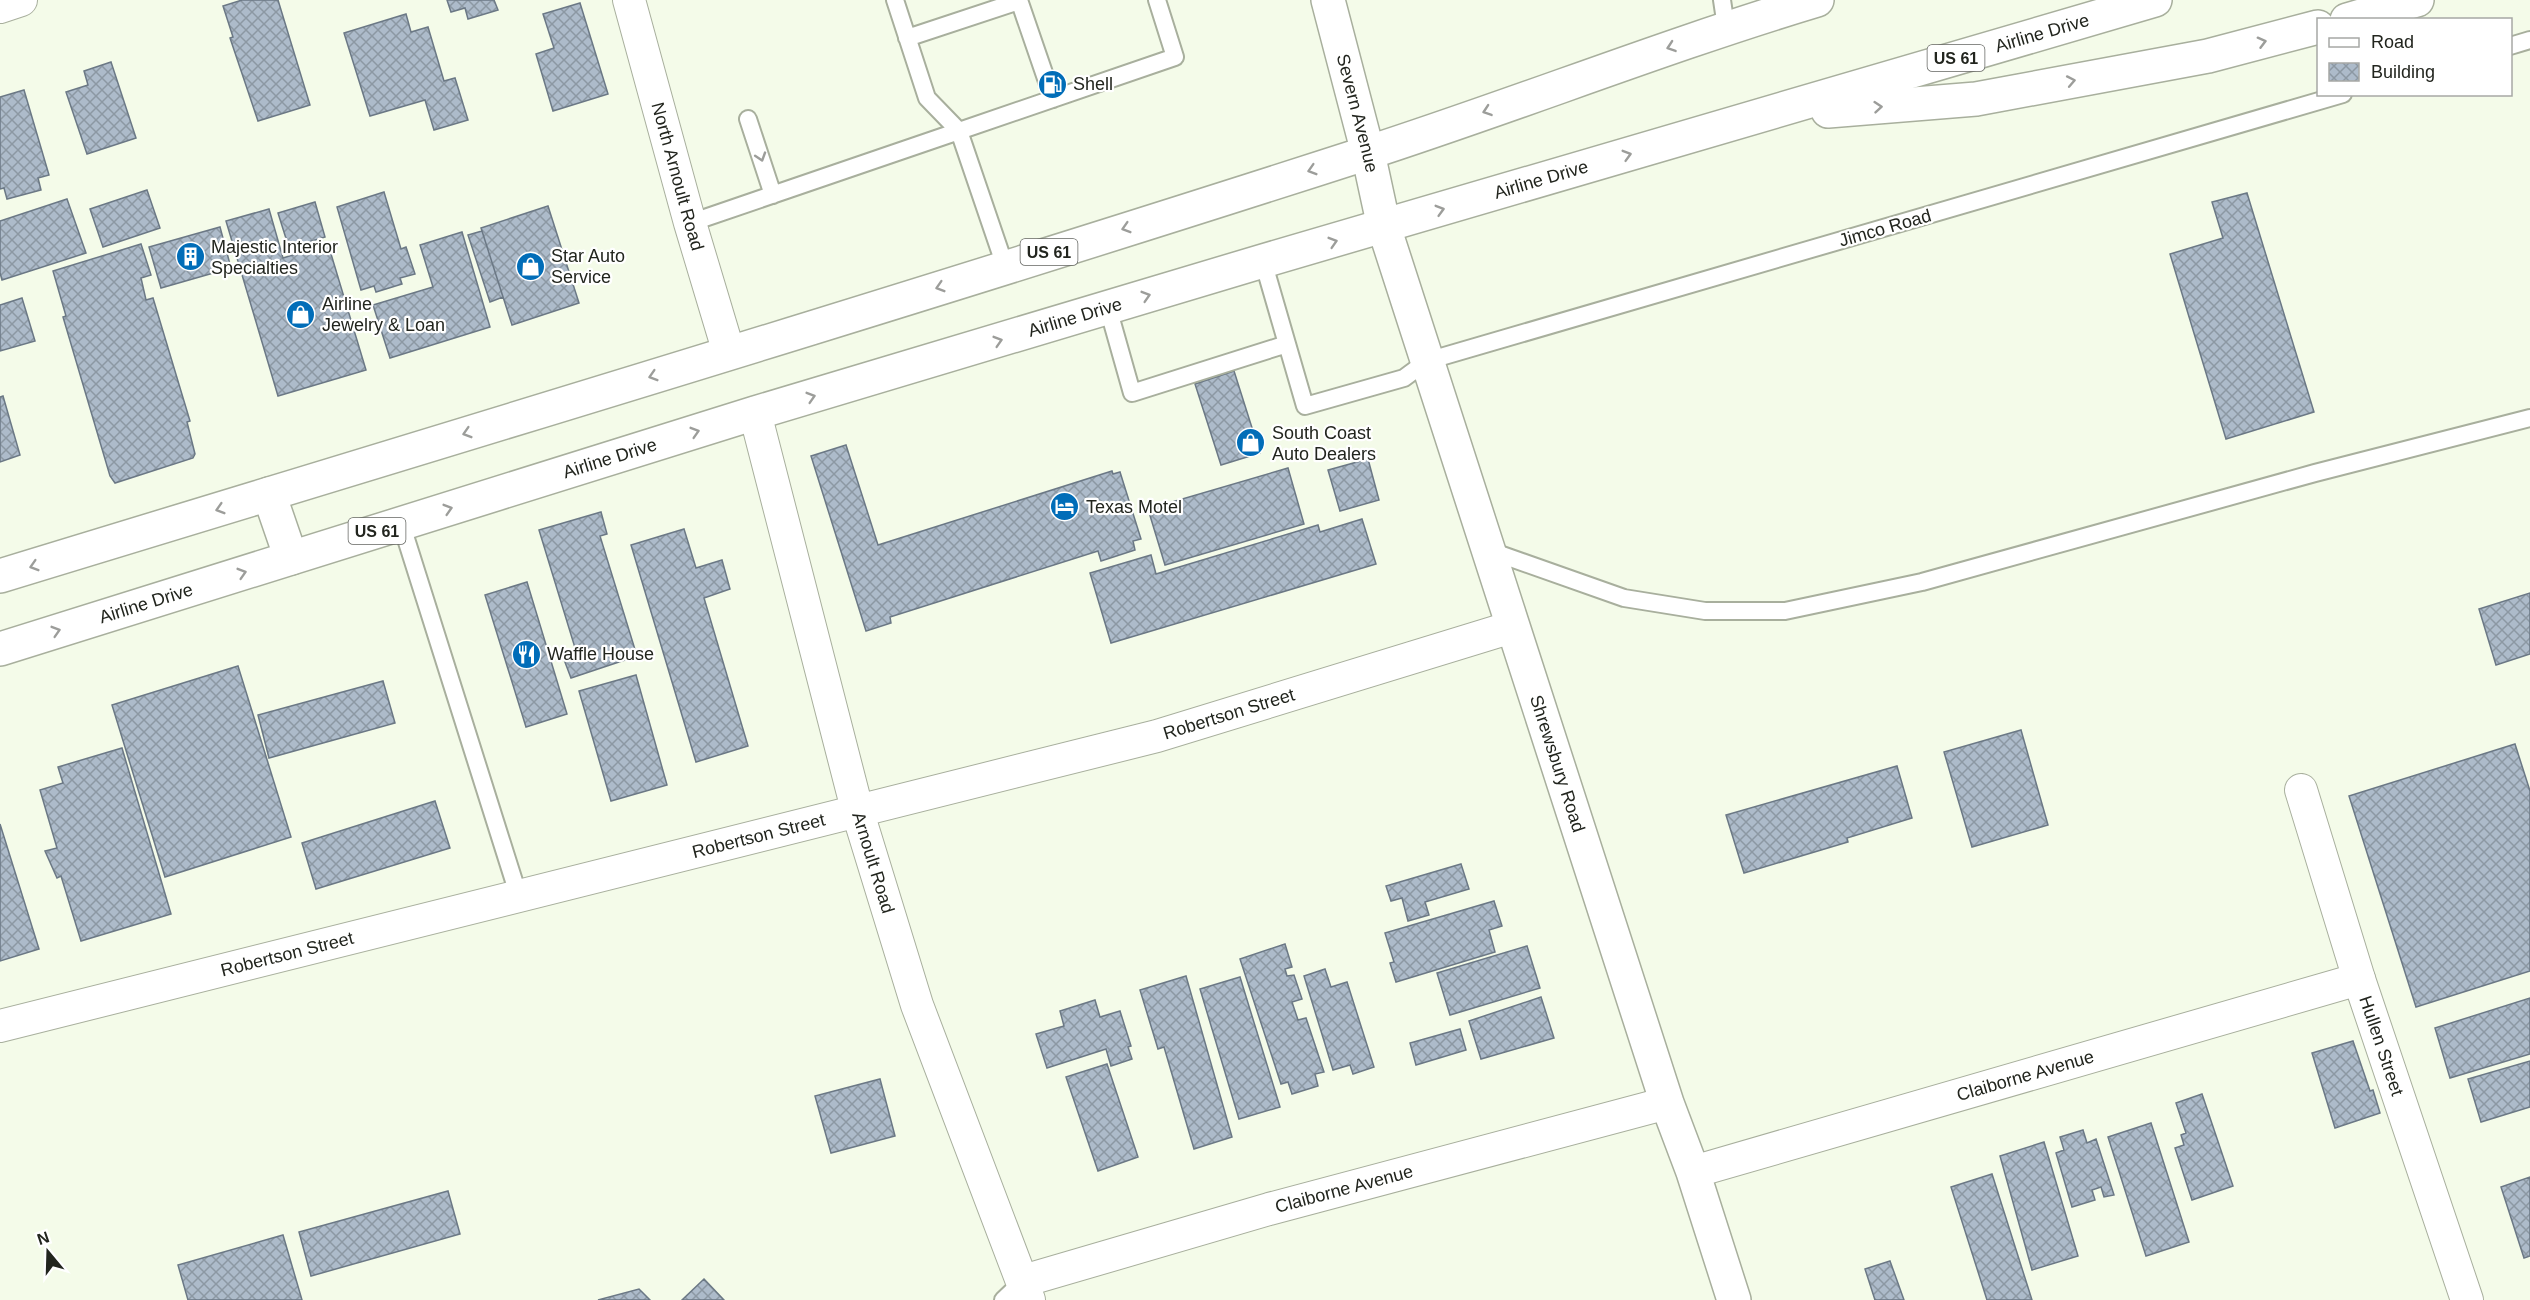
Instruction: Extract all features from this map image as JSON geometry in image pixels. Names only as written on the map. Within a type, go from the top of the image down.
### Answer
[{"type":"main road","name":"Severn Avenue","points":[[1328,0],[1368,153],[1384,227]]},
{"type":"main road","points":[[1724,14],[1777,0]]},
{"type":"main road","name":"US 61","points":[[0,576],[1368,153],[1724,14],[1817,0]]},
{"type":"main road","name":"Airline Drive","points":[[0,649],[755,413],[1263,261],[2155,0]]},
{"type":"main road","points":[[2355,18],[2417,0]]},
{"type":"main road","points":[[1757,117],[1976,99],[2208,56],[2317,28]]},
{"type":"main road","name":"Shrewsbury Road","points":[[1384,227],[1667,1103],[1693,1172],[1734,1300]]},
{"type":"main road","points":[[269,494],[291,558]]},
{"type":"street","points":[[0,7],[21,0]]},
{"type":"street","name":"North Arnoult Road","points":[[628,0],[690,223],[729,352]]},
{"type":"street","name":"Arnoult Road","points":[[755,413],[858,813],[917,1005],[1018,1294]]},
{"type":"street","name":"Robertson Street","points":[[0,1026],[858,813],[1157,736],[1512,627]]},
{"type":"street","name":"Hullen Street","points":[[2301,790],[2359,979],[2467,1300]]},
{"type":"street","name":"Claiborne Avenue","points":[[1693,1172],[2359,979]]},
{"type":"street","name":"Claiborne Avenue","points":[[1018,1294],[1269,1209],[1667,1103]]},
{"type":"lane","points":[[894,0],[927,98],[959,131],[1005,266]]},
{"type":"lane","points":[[690,223],[1175,57],[1157,0]]},
{"type":"lane","points":[[907,38],[1019,1],[1053,99]]},
{"type":"lane","points":[[2512,46],[2530,40]]},
{"type":"lane","name":"Jimco Road","points":[[1287,344],[1305,406],[1404,378],[1427,361],[2336,96]]},
{"type":"lane","points":[[748,119],[773,195]]},
{"type":"lane","points":[[1108,308],[1132,393],[1287,344],[1263,261]]},
{"type":"lane","points":[[1487,549],[1624,598],[1706,611],[1785,611],[1922,582],[2315,473],[2530,418]]},
{"type":"lane","points":[[401,523],[519,897]]},
{"type":"building","points":[[242,0],[278,0],[310,105],[258,121],[230,38],[233,37],[223,6]]},
{"type":"building","points":[[447,0],[494,0],[498,10],[468,19],[465,8],[451,12]]},
{"type":"building","points":[[580,3],[608,94],[553,111],[536,54],[554,48],[543,14]]},
{"type":"building","points":[[406,14],[411,32],[428,27],[444,81],[455,78],[468,120],[434,130],[425,100],[370,116],[344,33]]},
{"type":"building","points":[[111,62],[136,138],[87,154],[66,92],[88,85],[84,71]]},
{"type":"building","points":[[24,90],[49,175],[38,178],[41,190],[7,199],[4,188],[0,189],[0,97]]},
{"type":"building","points":[[147,190],[160,228],[103,247],[90,209]]},
{"type":"building","points":[[384,192],[401,249],[406,247],[415,274],[400,278],[402,284],[376,292],[374,286],[361,290],[337,207]]},
{"type":"building","points":[[2247,193],[2314,412],[2226,439],[2170,254],[2223,238],[2212,202]]},
{"type":"building","points":[[67,199],[86,253],[2,280],[0,221]]},
{"type":"building","points":[[315,202],[325,237],[289,248],[278,213]]},
{"type":"building","name":"Star Auto Service","points":[[548,206],[579,303],[512,325],[481,228]]},
{"type":"building","name":"Airline Jewelry & Loan","points":[[269,209],[283,258],[328,244],[366,370],[278,396],[226,221]]},
{"type":"building","name":"Majestic Interior Specialties","points":[[220,227],[231,268],[161,288],[149,247]]},
{"type":"building","points":[[482,231],[503,297],[490,302],[468,235]]},
{"type":"building","points":[[462,232],[490,327],[390,358],[373,305],[433,287],[420,245]]},
{"type":"building","points":[[141,244],[151,275],[141,278],[146,300],[153,298],[190,421],[187,422],[195,454],[193,458],[115,483],[110,476],[63,317],[66,316],[53,271]]},
{"type":"building","points":[[22,298],[35,341],[0,351],[0,305]]},
{"type":"building","points":[[1234,371],[1260,453],[1221,465],[1195,384]]},
{"type":"building","points":[[3,396],[20,455],[0,462],[0,397]]},
{"type":"building","name":"Texas Motel","points":[[846,445],[878,545],[1112,471],[1113,474],[1120,472],[1141,539],[1133,541],[1135,550],[1101,561],[1098,551],[890,617],[891,623],[866,631],[811,456]]},
{"type":"building","points":[[1368,459],[1379,500],[1340,511],[1328,470]]},
{"type":"building","points":[[1288,468],[1304,524],[1165,565],[1148,509]]},
{"type":"building","points":[[601,512],[607,534],[600,536],[637,656],[571,678],[563,657],[576,651],[539,530]]},
{"type":"building","points":[[1362,519],[1376,564],[1111,643],[1090,573],[1151,555],[1156,574],[1318,525],[1320,532]]},
{"type":"building","points":[[684,529],[696,568],[722,560],[730,589],[704,598],[748,746],[696,762],[631,545]]},
{"type":"building","name":"Waffle House","points":[[527,582],[567,714],[526,727],[485,595]]},
{"type":"building","points":[[2530,593],[2530,654],[2496,665],[2479,609]]},
{"type":"building","points":[[238,666],[291,837],[165,877],[112,705]]},
{"type":"building","points":[[636,675],[667,785],[611,801],[579,691]]},
{"type":"building","points":[[383,681],[395,723],[269,758],[258,715]]},
{"type":"building","points":[[2021,730],[2048,825],[1972,847],[1944,752]]},
{"type":"building","points":[[2515,744],[2530,791],[2530,971],[2416,1007],[2349,796]]},
{"type":"building","points":[[122,748],[171,914],[81,941],[61,876],[57,878],[45,851],[57,848],[40,790],[63,783],[58,767]]},
{"type":"building","points":[[1897,766],[1912,818],[1847,838],[1848,842],[1744,873],[1726,815]]},
{"type":"building","points":[[435,801],[450,848],[316,889],[302,843]]},
{"type":"building","points":[[0,824],[39,949],[0,961]]},
{"type":"building","points":[[1461,864],[1469,889],[1425,902],[1429,915],[1408,921],[1402,898],[1391,901],[1386,886]]},
{"type":"building","points":[[1494,901],[1502,926],[1489,930],[1495,952],[1396,982],[1390,963],[1394,962],[1385,933]]},
{"type":"building","points":[[1285,944],[1292,967],[1285,969],[1287,976],[1294,975],[1302,999],[1292,1002],[1298,1020],[1306,1018],[1324,1072],[1315,1074],[1318,1086],[1292,1094],[1288,1082],[1281,1084],[1240,959]]},
{"type":"building","points":[[1527,946],[1540,988],[1450,1015],[1437,973]]},
{"type":"building","points":[[1325,969],[1331,987],[1347,982],[1374,1067],[1353,1074],[1350,1065],[1333,1070],[1304,976]]},
{"type":"building","points":[[1186,976],[1232,1137],[1194,1149],[1164,1047],[1158,1049],[1140,990]]},
{"type":"building","points":[[1240,977],[1280,1107],[1239,1119],[1200,989]]},
{"type":"building","points":[[1541,997],[1554,1038],[1481,1059],[1469,1021]]},
{"type":"building","points":[[2530,998],[2530,1054],[2450,1078],[2435,1028]]},
{"type":"building","points":[[1095,1000],[1100,1017],[1120,1011],[1131,1046],[1128,1047],[1132,1059],[1111,1066],[1106,1049],[1047,1068],[1036,1034],[1064,1026],[1060,1011]]},
{"type":"building","points":[[1460,1029],[1466,1050],[1416,1065],[1410,1043]]},
{"type":"building","points":[[2353,1041],[2380,1113],[2335,1128],[2312,1053]]},
{"type":"building","points":[[2530,1061],[2530,1107],[2481,1122],[2468,1079]]},
{"type":"building","points":[[1107,1064],[1138,1157],[1098,1171],[1066,1077]]},
{"type":"building","points":[[880,1079],[895,1136],[831,1153],[815,1096]]},
{"type":"building","points":[[2202,1094],[2233,1186],[2192,1200],[2175,1148],[2184,1145],[2181,1135],[2186,1133],[2176,1103]]},
{"type":"building","points":[[2151,1123],[2189,1242],[2146,1256],[2108,1137]]},
{"type":"building","points":[[2083,1130],[2087,1143],[2096,1139],[2114,1195],[2104,1197],[2101,1187],[2092,1190],[2095,1200],[2072,1207],[2056,1153],[2064,1150],[2060,1137]]},
{"type":"building","points":[[2044,1142],[2078,1256],[2032,1270],[2000,1156]]},
{"type":"building","points":[[1992,1174],[2032,1300],[1987,1300],[1951,1187]]},
{"type":"building","points":[[2530,1177],[2530,1256],[2524,1258],[2501,1187]]},
{"type":"building","points":[[448,1191],[460,1234],[311,1276],[299,1232]]},
{"type":"building","points":[[283,1235],[302,1300],[188,1300],[178,1265]]},
{"type":"building","points":[[1890,1261],[1904,1300],[1875,1300],[1865,1269]]},
{"type":"building","points":[[704,1279],[724,1300],[682,1300]]},
{"type":"building","points":[[639,1289],[650,1300],[598,1300]]},
{"type":"place","name":"Shell","points":[[1052,84]]},
{"type":"place","name":"Majestic Interior Specialties","points":[[190,257]]},
{"type":"place","name":"Star Auto Service","points":[[530,266]]},
{"type":"place","name":"Airline Jewelry & Loan","points":[[301,314]]},
{"type":"place","name":"South Coast Auto Dealers","points":[[1251,443]]},
{"type":"place","name":"Texas Motel","points":[[1065,507]]},
{"type":"place","name":"Waffle House","points":[[526,654]]}]
